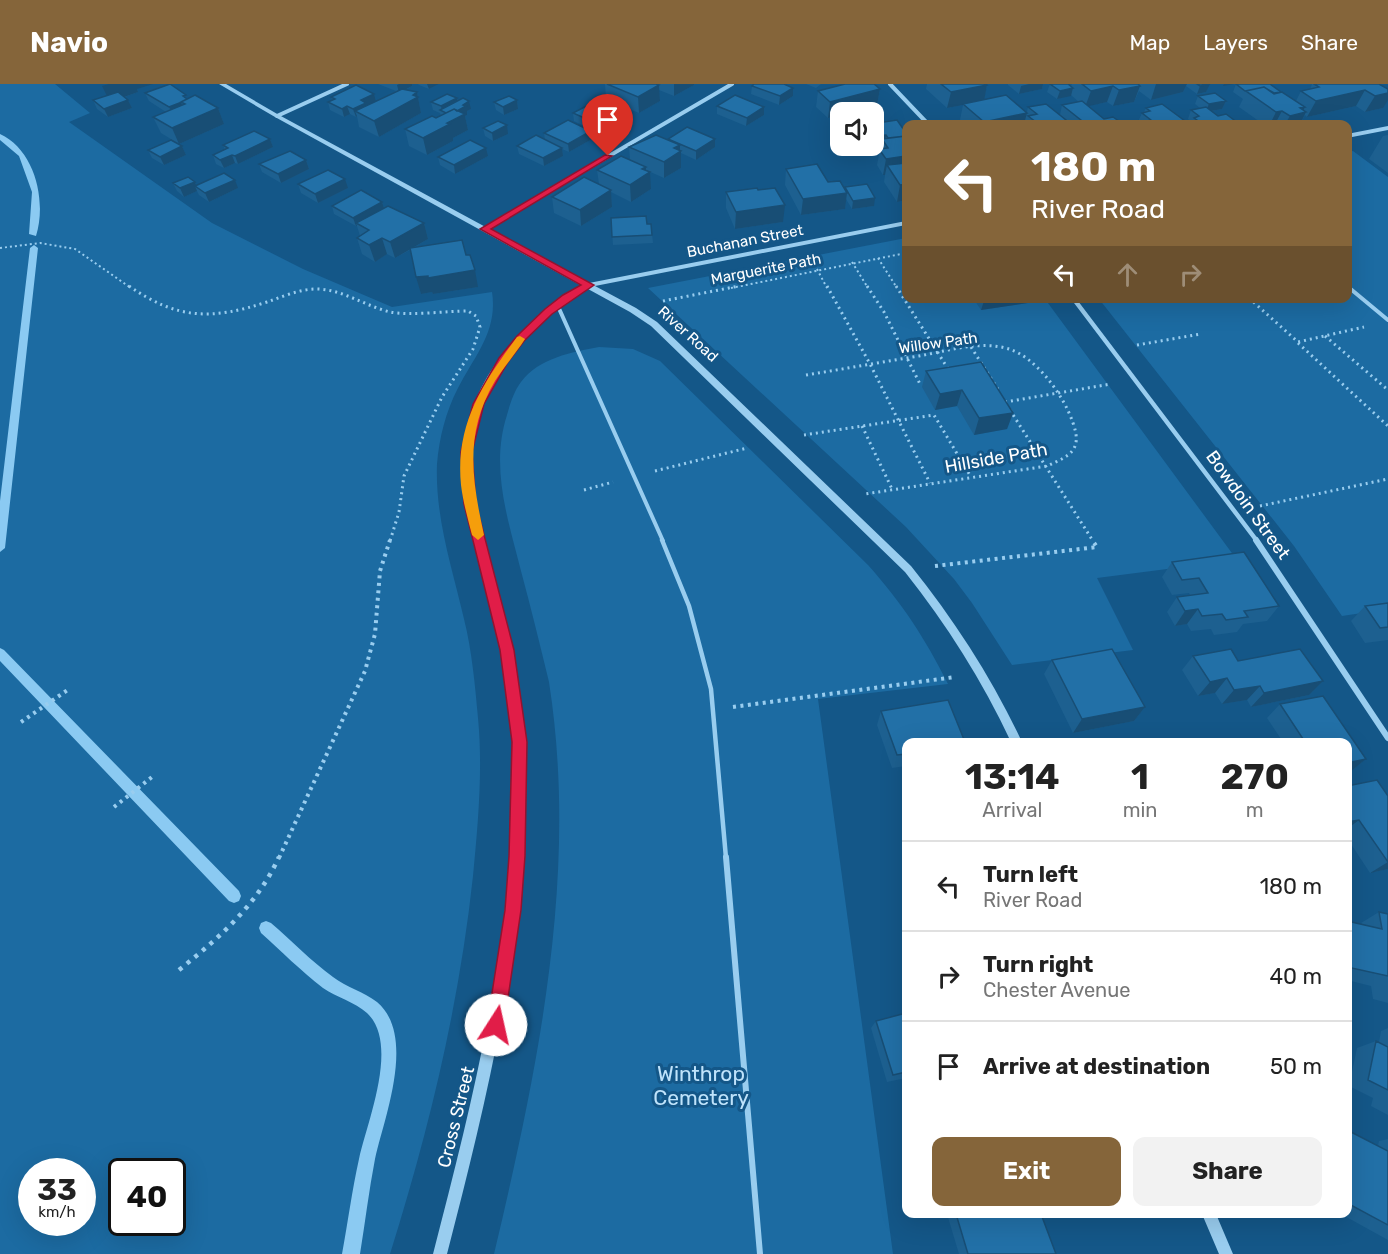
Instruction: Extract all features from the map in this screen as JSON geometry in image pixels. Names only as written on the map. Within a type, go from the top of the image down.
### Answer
[{"type":"street","name":"River Road","points":[[222,84],[589,285],[630,308],[663,331],[908,569],[951,623],[982,673],[1014,738]]},
{"type":"street","points":[[277,116],[347,84]]},
{"type":"street","points":[[484,229],[732,84]]},
{"type":"street","points":[[891,84],[924,120]]},
{"type":"street","points":[[1352,135],[1388,128]]},
{"type":"street","name":"Buchanan Street","points":[[589,285],[902,224]]},
{"type":"street","name":"Cross Street","points":[[440,1254],[476,1116],[496,1025],[513,910],[519,788],[517,709],[507,650],[470,504],[467,452],[473,419],[493,375],[521,339],[557,304],[589,285]]},
{"type":"street","name":"Bowdoin Street","points":[[1077,303],[1273,564],[1388,738]]},
{"type":"street","points":[[1211,1218],[1226,1254]]},
{"type":"lane","points":[[1352,290],[1388,320]]},
{"type":"lane","points":[[557,304],[689,606],[702,647],[713,710],[760,1254]]},
{"type":"path","points":[[0,248],[40,243],[75,249],[152,302],[190,314],[239,311],[297,292],[316,289],[342,294],[391,312],[468,311],[476,316],[480,327],[473,349],[442,397],[404,476],[399,512],[380,571],[375,634],[365,671],[282,851],[256,900],[234,926],[179,970]]},
{"type":"path","name":"Marguerite Path","points":[[630,308],[902,254]]},
{"type":"path","points":[[878,258],[902,296]]},
{"type":"path","points":[[852,262],[884,312],[920,384]]},
{"type":"path","points":[[817,269],[870,364],[930,483]]},
{"type":"path","points":[[907,303],[953,378]]},
{"type":"path","points":[[1255,303],[1388,426]]},
{"type":"path","points":[[1298,342],[1367,327]]},
{"type":"path","points":[[1112,349],[1201,334]]},
{"type":"path","points":[[1324,336],[1388,390]]},
{"type":"path","name":"Willow Path","points":[[806,375],[938,352],[993,346],[1016,352],[1042,374],[1055,393]]},
{"type":"path","points":[[908,569],[1097,547],[971,347]]},
{"type":"path","points":[[1005,402],[1135,380]]},
{"type":"path","name":"Hillside Path","points":[[862,426],[891,489],[1047,466],[1069,457],[1076,447],[1078,434],[1073,419],[1055,393]]},
{"type":"path","points":[[584,490],[776,441],[934,415],[971,477]]},
{"type":"path","points":[[1235,511],[1388,479]]},
{"type":"path","points":[[713,710],[982,673]]},
{"type":"path","points":[[21,722],[69,688]]},
{"type":"path","points":[[114,807],[152,777]]},
{"type":"green space","points":[[0,84],[55,84],[90,113],[69,122],[212,223],[303,269],[392,307],[492,292],[492,319],[484,342],[450,406],[441,435],[437,464],[442,523],[467,631],[477,706],[480,757],[473,876],[460,972],[441,1067],[390,1254],[0,1254]]},
{"type":"green space","points":[[1352,151],[1388,177],[1388,609],[1342,616],[1294,546],[1102,303],[1352,303]]},
{"type":"green space","points":[[902,239],[902,303],[1048,303],[1237,560],[1097,578],[1133,650],[1012,665],[954,579],[906,527],[648,288]]},
{"type":"green space","name":"Winthrop Cemetery","points":[[599,347],[633,349],[660,361],[868,565],[892,593],[912,622],[931,651],[948,684],[818,699],[893,1254],[494,1254],[539,1042],[556,898],[559,826],[557,754],[549,682],[506,513],[501,474],[502,435],[514,393],[528,374],[557,357]]},
{"type":"building","points":[[170,84],[186,95],[183,96],[187,99],[169,107],[145,93]]},
{"type":"building","points":[[607,84],[656,84],[659,85],[638,97]]},
{"type":"building","points":[[754,84],[784,84],[793,88],[780,96],[752,86]]},
{"type":"building","points":[[845,84],[874,84],[880,89],[830,102],[818,91]]},
{"type":"building","points":[[941,84],[986,84],[987,85],[951,92]]},
{"type":"building","points":[[1050,84],[1068,84],[1073,88],[1060,91]]},
{"type":"building","points":[[1082,84],[1138,84],[1140,86],[1119,90],[1113,86],[1091,91]]},
{"type":"building","points":[[1236,84],[1270,84],[1281,92],[1274,93],[1264,87],[1245,91]]},
{"type":"building","points":[[1314,84],[1379,84],[1388,89],[1388,93],[1375,96],[1365,90],[1316,101],[1301,91],[1319,87]]},
{"type":"building","points":[[356,85],[374,94],[361,100],[366,103],[353,109],[347,106],[342,109],[328,102],[335,99],[331,97]]},
{"type":"building","points":[[1264,87],[1274,94],[1282,92],[1305,107],[1300,108],[1306,112],[1290,116],[1282,111],[1276,112],[1246,91]]},
{"type":"building","points":[[402,89],[417,92],[413,95],[418,97],[374,121],[355,111]]},
{"type":"building","points":[[118,92],[128,100],[104,109],[93,100]]},
{"type":"building","points":[[1215,93],[1226,101],[1209,104],[1198,96]]},
{"type":"building","points":[[447,94],[457,98],[441,106],[431,102]]},
{"type":"building","points":[[195,95],[218,108],[172,128],[153,117],[185,104],[181,102]]},
{"type":"building","points":[[735,95],[764,107],[747,118],[717,106]]},
{"type":"building","points":[[1006,95],[1027,113],[994,120],[982,120],[963,104]]},
{"type":"building","points":[[509,96],[517,100],[503,107],[494,102]]},
{"type":"building","points":[[463,98],[469,101],[463,105],[466,106],[457,111],[454,109],[446,113],[440,110]]},
{"type":"building","points":[[1082,101],[1104,119],[1113,117],[1117,120],[1081,120],[1062,105]]},
{"type":"building","points":[[594,102],[625,116],[618,120],[614,118],[600,125],[573,113]]},
{"type":"building","points":[[1046,104],[1066,120],[1033,120],[1028,116],[1037,114],[1028,107]]},
{"type":"building","points":[[1162,104],[1184,120],[1151,120],[1142,113],[1150,111],[1146,108]]},
{"type":"building","points":[[1206,107],[1218,116],[1226,114],[1234,120],[1197,120],[1194,118],[1199,116],[1191,110]]},
{"type":"building","points":[[454,109],[465,114],[423,138],[405,129],[432,116],[436,118]]},
{"type":"building","points":[[568,120],[591,131],[568,144],[544,133]]},
{"type":"building","points":[[897,120],[902,127],[902,136],[888,138],[884,135],[884,122]]},
{"type":"building","points":[[498,121],[507,125],[492,133],[483,128]]},
{"type":"building","points":[[687,127],[715,139],[696,151],[668,139]]},
{"type":"building","points":[[254,131],[270,139],[235,156],[220,160],[213,155],[228,148],[223,145]]},
{"type":"building","points":[[536,135],[562,148],[543,158],[517,146]]},
{"type":"building","points":[[656,135],[680,145],[674,148],[681,151],[664,162],[629,147]]},
{"type":"building","points":[[902,136],[902,157],[886,159],[884,148],[888,148],[884,139]]},
{"type":"building","points":[[171,140],[182,146],[160,157],[148,150]]},
{"type":"building","points":[[470,140],[486,148],[454,165],[438,157]]},
{"type":"building","points":[[290,151],[306,160],[278,174],[259,164]]},
{"type":"building","points":[[621,156],[646,167],[642,169],[650,172],[630,185],[597,170]]},
{"type":"building","points":[[902,163],[902,185],[900,185],[887,165]]},
{"type":"building","points":[[817,164],[828,182],[840,181],[847,193],[803,199],[786,169]]},
{"type":"building","points":[[328,170],[345,179],[315,194],[298,184]]},
{"type":"building","points":[[224,173],[235,180],[205,193],[195,186]]},
{"type":"building","points":[[188,177],[195,182],[180,188],[173,183]]},
{"type":"building","points":[[584,177],[611,190],[580,210],[552,197]]},
{"type":"building","points":[[867,184],[875,198],[853,201],[845,187]]},
{"type":"building","points":[[757,188],[758,190],[775,188],[785,205],[736,212],[726,192]]},
{"type":"building","points":[[361,190],[382,202],[353,218],[332,206]]},
{"type":"building","points":[[388,206],[424,223],[390,242],[382,238],[369,245],[357,238],[369,230],[356,223]]},
{"type":"building","points":[[646,216],[647,224],[651,224],[652,235],[612,237],[611,218]]},
{"type":"building","points":[[462,240],[466,255],[470,255],[475,270],[428,278],[428,276],[416,277],[410,248]]},
{"type":"building","points":[[981,362],[1013,413],[979,418],[962,390],[940,394],[926,371]]},
{"type":"building","points":[[1244,552],[1279,606],[1244,611],[1248,617],[1226,620],[1222,614],[1202,616],[1198,609],[1185,611],[1177,597],[1208,593],[1199,578],[1182,580],[1172,562]]},
{"type":"building","points":[[1388,603],[1388,627],[1380,628],[1365,606]]},
{"type":"building","points":[[1112,649],[1145,707],[1082,719],[1052,660]]},
{"type":"building","points":[[1231,649],[1238,661],[1300,649],[1323,681],[1264,693],[1260,686],[1234,690],[1227,678],[1210,682],[1193,656]]},
{"type":"building","points":[[1323,696],[1352,738],[1302,738],[1280,704]]},
{"type":"building","points":[[948,700],[963,738],[902,738],[902,754],[897,755],[881,711]]},
{"type":"building","points":[[1352,738],[1366,759],[1352,762]]},
{"type":"building","points":[[1377,780],[1388,796],[1388,862],[1359,820],[1352,821],[1352,785]]},
{"type":"building","points":[[1379,912],[1388,914],[1388,976],[1352,968],[1352,922],[1382,929]]},
{"type":"building","points":[[902,1014],[902,1073],[893,1075],[876,1021]]},
{"type":"building","points":[[1376,1041],[1388,1047],[1388,1090],[1368,1080]]},
{"type":"building","points":[[1352,1133],[1388,1151],[1388,1225],[1352,1206]]},
{"type":"building","points":[[957,1218],[1042,1218],[1056,1254],[968,1254]]},
{"type":"waterway","points":[[0,136],[22,155],[36,192],[33,234]]},
{"type":"waterway","points":[[0,548],[34,248]]},
{"type":"waterway","points":[[0,653],[234,896]]},
{"type":"waterway","points":[[266,928],[329,983],[372,1008],[382,1022],[388,1040],[389,1058],[382,1103],[367,1159],[351,1254]]},
{"type":"slow traffic","points":[[478,535],[467,486],[467,452],[473,419],[490,381],[520,339]]},
{"type":"route","points":[[496,1025],[513,910],[520,742],[507,650],[470,504],[467,486],[467,452],[473,419],[490,381],[503,360],[548,312],[567,297],[589,285],[484,229],[608,156]]}]
